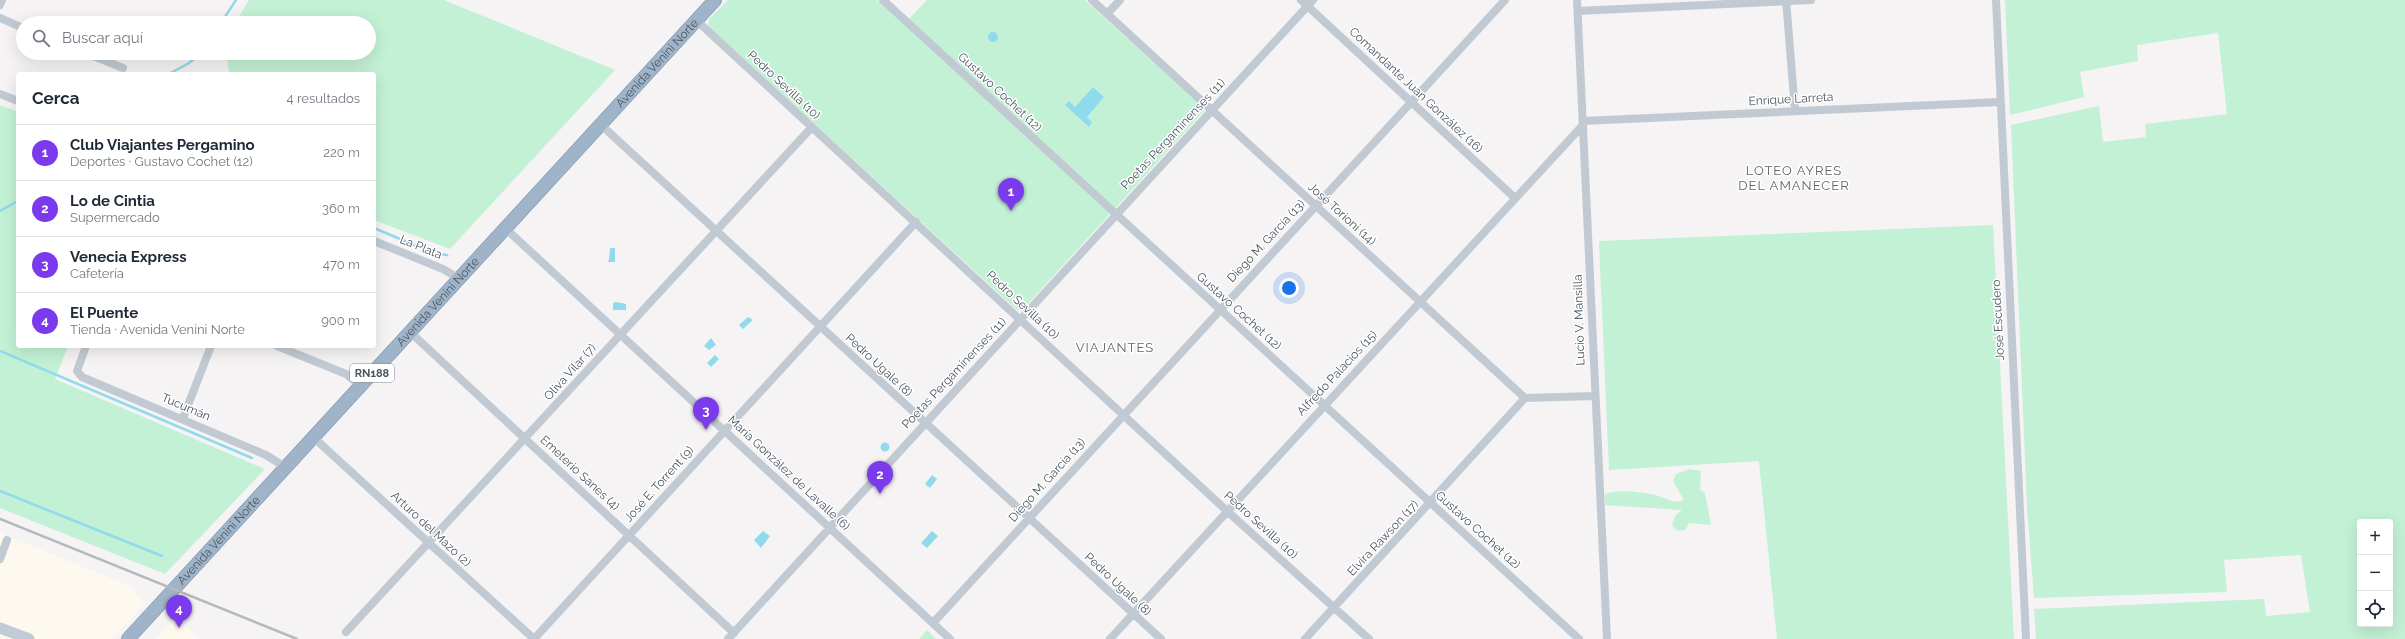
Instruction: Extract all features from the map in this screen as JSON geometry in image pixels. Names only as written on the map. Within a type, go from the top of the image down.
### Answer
[{"type":"highway","name":"Avenida Venini Norte","points":[[128,639],[715,0]]},
{"type":"main road","points":[[0,628],[29,639]]},
{"type":"street","points":[[0,5],[2,0]]},
{"type":"street","name":"Gustavo Cochet (12)","points":[[883,0],[1115,215],[1579,639]]},
{"type":"street","name":"José Torioni (14)","points":[[1092,0],[1525,398]]},
{"type":"street","points":[[1107,14],[1120,0]]},
{"type":"street","name":"Diego M. García (13)","points":[[933,623],[1123,414],[1505,0]]},
{"type":"street","name":"Lucio V. Mansilla","points":[[1577,0],[1584,123],[1594,396],[1607,639]]},
{"type":"street","points":[[1578,11],[1811,0]]},
{"type":"street","name":"José Escudero","points":[[1996,0],[2026,639]]},
{"type":"street","points":[[1786,1],[1795,110]]},
{"type":"street","name":"Poetas Pergaminenses (11)","points":[[731,636],[924,423],[1212,110],[1307,2]]},
{"type":"street","name":"Comandante Juan González (16)","points":[[1307,2],[1411,102],[1516,198]]},
{"type":"street","points":[[0,18],[16,25]]},
{"type":"street","name":"Pedro Sevilla (10)","points":[[696,20],[1227,511],[1369,639]]},
{"type":"street","points":[[103,60],[123,68]]},
{"type":"street","points":[[0,94],[16,100]]},
{"type":"street","name":"Enrique Larreta","points":[[1584,123],[1795,110],[2000,102]]},
{"type":"street","name":"Alfredo Palacios (15)","points":[[1110,639],[1584,123]]},
{"type":"street","name":"Pedro Ugale (8)","points":[[600,124],[1161,639]]},
{"type":"street","name":"Oliva Vilar (7)","points":[[346,632],[812,127]]},
{"type":"street","name":"José E. Torrent (9)","points":[[534,639],[916,222]]},
{"type":"street","name":"María González de Lavalle (6)","points":[[505,228],[831,527],[950,639]]},
{"type":"street","name":"La Plata","points":[[376,242],[443,269],[458,278]]},
{"type":"street","name":"Emeterio Sanes (4)","points":[[410,332],[629,535],[731,636]]},
{"type":"street","name":"Tucumán","points":[[85,348],[77,371],[82,377],[183,418],[266,455],[285,467]]},
{"type":"street","points":[[183,418],[210,348]]},
{"type":"street","points":[[282,348],[346,374],[360,385]]},
{"type":"street","points":[[1525,398],[1594,396]]},
{"type":"street","name":"Elvira Rawson (17)","points":[[1305,639],[1431,503],[1525,398]]},
{"type":"street","name":"Arturo del Mazo (2)","points":[[313,437],[534,639]]},
{"type":"street","points":[[0,559],[7,540]]},
{"type":"shaded area","points":[[0,533],[130,586],[145,603],[112,639],[0,639]]},
{"type":"shaded area","points":[[175,617],[200,639],[155,639]]},
{"type":"green space","points":[[249,0],[444,0],[615,70],[450,249],[376,221],[376,72],[229,72],[227,60],[376,60],[376,16],[239,16]]},
{"type":"green space","points":[[728,0],[877,0],[904,24],[927,0],[1085,0],[1203,107],[1204,111],[1024,308],[1017,310],[711,29],[708,24],[710,18]]},
{"type":"green space","points":[[2005,0],[2405,0],[2405,639],[2036,639],[2034,609],[2264,599],[2266,616],[2310,612],[2301,555],[2224,560],[2227,592],[2034,598],[2027,508],[2011,125],[2099,106],[2103,142],[2146,137],[2145,124],[2227,114],[2218,33],[2137,45],[2138,61],[2080,72],[2084,97],[2010,115]]},
{"type":"green space","points":[[0,105],[16,111],[16,348],[67,348],[55,379],[265,469],[165,574],[0,508]]},
{"type":"green space","points":[[1993,225],[2014,639],[1777,639],[1759,461],[1609,470],[1599,241]]},
{"type":"green space","points":[[1689,469],[1701,471],[1700,490],[1705,493],[1711,525],[1689,523],[1685,530],[1678,531],[1672,526],[1675,516],[1682,510],[1605,505],[1605,494],[1611,492],[1649,494],[1677,502],[1684,500],[1673,481],[1676,474]]},
{"type":"green space","points":[[927,630],[936,639],[919,639]]},
{"type":"water","points":[[991,32],[995,32],[997,33],[997,41],[991,42],[988,39],[988,35]]},
{"type":"water","points":[[1093,87],[1104,97],[1087,117],[1092,122],[1089,127],[1065,105],[1069,101],[1075,107]]},
{"type":"water","points":[[610,248],[615,248],[615,262],[607,262],[609,260]]},
{"type":"water","points":[[616,302],[626,304],[626,310],[613,310],[613,303]]},
{"type":"water","points":[[748,317],[753,320],[743,329],[739,325]]},
{"type":"water","points":[[711,338],[716,345],[709,350],[704,346]]},
{"type":"water","points":[[715,355],[719,359],[711,367],[707,363]]},
{"type":"water","points":[[883,443],[887,443],[889,447],[887,451],[883,451],[881,449],[881,445]]},
{"type":"water","points":[[932,475],[937,479],[930,488],[925,484]]},
{"type":"water","points":[[763,531],[770,536],[761,548],[754,540]]},
{"type":"water","points":[[932,531],[938,536],[927,548],[921,543]]},
{"type":"waterway","points":[[226,16],[236,0]]},
{"type":"waterway","points":[[173,72],[193,60]]},
{"type":"waterway","points":[[0,211],[16,202]]},
{"type":"waterway","points":[[376,229],[433,253],[447,255]]},
{"type":"waterway","points":[[0,351],[252,458]]},
{"type":"waterway","points":[[0,491],[162,556]]},
{"type":"railway","points":[[0,519],[297,639]]},
{"type":"place","name":"Club Viajantes Pergamino","points":[[1011,211]]},
{"type":"place","name":"Venecia Express","points":[[706,430]]},
{"type":"place","name":"Lo de Cintia","points":[[880,494]]},
{"type":"place","name":"El Puente","points":[[179,628]]},
{"type":"district","name":"LOTEO AYRES DEL AMANECER","points":[[1794,178]]},
{"type":"district","name":"VIAJANTES","points":[[1115,347]]}]
